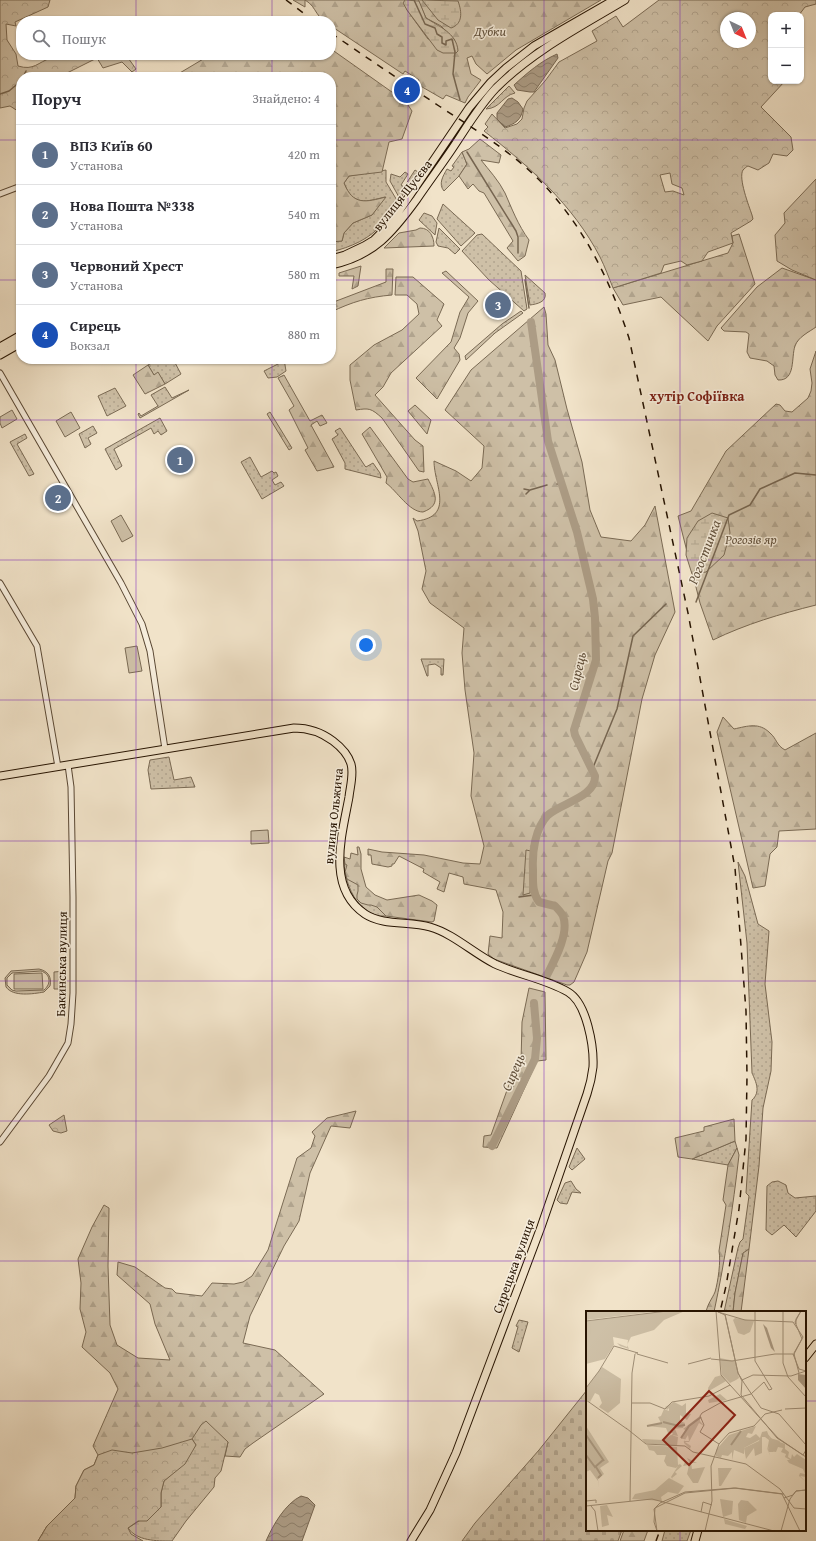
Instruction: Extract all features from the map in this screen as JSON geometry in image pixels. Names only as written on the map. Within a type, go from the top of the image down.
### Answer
[{"type":"main road","name":"вулиця Щусєва","points":[[336,258],[360,249],[383,232],[396,217],[460,120],[482,91],[506,68],[534,46],[614,0]]},
{"type":"main road","name":"вулиця Щусєва","points":[[336,264],[364,254],[388,236],[418,197],[476,112],[495,89],[518,68],[533,56],[625,0]]},
{"type":"main road","points":[[0,347],[16,338]]},
{"type":"main road","points":[[0,355],[16,346]]},
{"type":"main road","name":"вулиця Ольжича","points":[[0,776],[294,728],[310,729],[322,734],[342,748],[348,755],[351,764],[352,778],[340,848],[339,864],[344,886],[357,908],[371,918],[424,925],[437,929],[499,965],[570,994]]},
{"type":"main road","name":"Сирецька вулиця","points":[[410,1541],[430,1510],[456,1453],[541,1227],[590,1084],[593,1066],[591,1042],[581,1007],[576,999],[570,994]]},
{"type":"main road","points":[[806,1357],[816,1344]]},
{"type":"main road","points":[[695,1541],[698,1531]]},
{"type":"street","points":[[0,194],[16,188]]},
{"type":"street","points":[[0,373],[121,583],[142,624],[150,651],[165,749]]},
{"type":"street","points":[[0,583],[37,646],[58,767]]},
{"type":"street","name":"Бакинська вулиця","points":[[0,1142],[49,1076],[68,1043],[73,993],[73,897],[71,787],[68,765]]},
{"type":"green space","points":[[0,0],[50,0],[48,7],[28,16],[16,16],[16,26],[6,24],[7,40],[16,54],[18,66],[32,67],[47,60],[93,60],[69,72],[16,72],[16,110],[10,106],[0,108]]},
{"type":"green space","points":[[293,0],[305,0],[305,7]]},
{"type":"green space","name":"Дубки","points":[[305,0],[405,0],[407,10],[428,39],[455,40],[441,26],[426,18],[418,0],[601,0],[516,50],[487,74],[476,64],[472,56],[467,58],[471,74],[481,80],[465,103],[446,95],[443,99],[417,84],[419,80],[405,71],[403,74],[336,29],[336,16],[319,16]]},
{"type":"green space","points":[[405,0],[419,1],[426,18],[441,27],[454,39],[458,51],[456,53],[443,53],[437,50],[407,10],[403,3]]},
{"type":"green space","points":[[422,0],[458,1],[461,13],[460,21],[451,28],[438,20]]},
{"type":"green space","points":[[659,0],[816,0],[816,4],[805,7],[801,12],[768,12],[768,84],[782,84],[761,107],[791,137],[793,150],[787,156],[773,154],[769,163],[758,170],[748,166],[743,170],[743,185],[753,219],[731,233],[733,243],[708,252],[702,261],[687,265],[681,261],[664,265],[661,273],[613,288],[602,261],[589,238],[564,204],[534,173],[484,131],[488,127],[485,124],[492,114],[505,128],[517,124],[522,119],[527,101],[545,81],[559,62],[597,41],[592,31],[616,16],[623,27]],"holes":[[[670,173],[672,184],[682,188],[684,195],[673,191],[665,192],[660,175]]]},
{"type":"green space","points":[[336,53],[406,102],[412,111],[402,139],[389,142],[382,172],[349,176],[344,183],[352,196],[356,199],[366,201],[386,197],[372,215],[353,223],[344,233],[342,241],[336,242],[336,72],[181,72],[202,60],[336,60]]},
{"type":"green space","points":[[98,60],[130,60],[136,69],[132,72],[122,62],[103,68]]},
{"type":"green space","points":[[509,86],[515,93],[495,106],[486,109]]},
{"type":"green space","points":[[480,139],[501,155],[499,163],[481,160],[503,189],[518,223],[529,240],[525,256],[518,261],[507,248],[513,241],[484,193],[479,191],[473,184],[468,189],[459,176],[467,164],[462,152],[469,149]]},
{"type":"green space","points":[[462,152],[467,164],[459,176],[444,191],[441,186],[443,177],[447,169],[451,171],[454,167],[452,166]]},
{"type":"green space","points":[[386,170],[386,182],[398,202],[383,223],[372,234],[360,242],[336,251],[336,242],[342,241],[344,233],[353,223],[372,215],[385,197],[366,201],[356,199],[351,196],[344,183],[349,176]]},
{"type":"green space","points":[[415,170],[418,172],[400,199],[390,181],[391,174],[400,177],[405,172],[408,174],[401,185],[404,187]]},
{"type":"green space","points":[[816,179],[816,280],[792,270],[777,261],[775,235],[785,223],[784,213]]},
{"type":"green space","points":[[443,204],[475,233],[461,246],[437,219]]},
{"type":"green space","points":[[424,213],[432,216],[437,223],[435,235],[419,220]]},
{"type":"green space","points":[[420,228],[429,231],[433,239],[434,246],[384,248],[399,233]]},
{"type":"green space","points":[[439,228],[460,249],[455,254],[448,248],[438,246],[436,242]]},
{"type":"green space","points":[[482,234],[521,271],[527,309],[524,311],[489,280],[462,251],[477,235]]},
{"type":"green space","points":[[739,234],[755,284],[717,326],[708,341],[661,297],[623,305],[613,288],[728,253],[733,243],[732,236]]},
{"type":"green space","points":[[361,266],[358,286],[352,289],[354,276],[339,276],[339,273]]},
{"type":"green space","points":[[782,268],[816,280],[816,327],[804,335],[796,343],[790,373],[788,377],[778,380],[775,375],[774,366],[767,361],[750,358],[747,352],[749,334],[746,332],[724,331],[721,328],[757,287]]},
{"type":"green space","points":[[386,269],[393,269],[392,295],[360,300],[336,310],[336,301],[386,282]]},
{"type":"green space","points":[[446,271],[478,301],[468,313],[460,338],[454,348],[459,354],[460,360],[437,399],[416,378],[451,342],[460,312],[469,297],[442,273]]},
{"type":"green space","points":[[525,275],[545,293],[544,299],[541,302],[530,305]]},
{"type":"green space","points":[[396,277],[413,277],[444,304],[437,320],[442,326],[391,373],[383,387],[375,395],[415,440],[423,446],[424,472],[419,471],[382,418],[370,410],[356,410],[350,380],[350,365],[374,345],[402,330],[419,314],[417,304],[407,295],[395,295]]},
{"type":"green space","points":[[544,307],[546,314],[548,345],[555,360],[582,462],[590,510],[601,537],[631,541],[645,525],[655,506],[675,612],[655,655],[642,699],[612,853],[608,861],[587,952],[574,982],[570,985],[494,959],[488,954],[490,936],[502,938],[503,912],[496,890],[464,884],[463,877],[449,873],[444,892],[437,889],[440,882],[423,872],[424,869],[399,856],[392,866],[388,867],[372,864],[371,855],[368,855],[368,849],[382,852],[424,855],[463,863],[480,864],[484,846],[471,796],[474,753],[465,690],[462,653],[464,628],[430,603],[422,589],[426,571],[418,531],[413,518],[417,521],[429,518],[436,513],[439,506],[439,489],[434,461],[456,471],[471,481],[482,468],[484,446],[445,410],[471,370]]},
{"type":"green space","points":[[521,311],[523,313],[495,333],[466,360],[465,356],[502,324]]},
{"type":"green space","name":"Рогозів яр","points":[[816,351],[816,605],[763,620],[713,640],[700,603],[678,516],[691,511],[726,451],[776,404],[780,405],[785,411],[792,412],[808,398],[812,383],[810,369]]},
{"type":"green space","points":[[176,364],[181,374],[165,384],[158,373],[154,375],[148,365]]},
{"type":"green space","points":[[278,364],[285,364],[286,371],[277,377],[268,378],[264,371]]},
{"type":"green space","points":[[148,365],[154,375],[158,372],[165,384],[145,394],[133,375]]},
{"type":"green space","points":[[284,375],[310,421],[322,415],[327,423],[320,426],[317,421],[311,425],[334,467],[317,471],[305,450],[308,448],[289,410],[294,406],[278,378]]},
{"type":"green space","points":[[165,387],[172,398],[189,390],[140,418],[139,413],[141,416],[158,406],[151,395]]},
{"type":"green space","points":[[115,388],[126,406],[107,416],[98,396]]},
{"type":"green space","points":[[415,405],[431,420],[427,434],[408,411]]},
{"type":"green space","points":[[12,410],[17,419],[2,428],[0,417]]},
{"type":"green space","points":[[71,412],[80,428],[65,437],[56,421]]},
{"type":"green space","points":[[270,412],[292,448],[289,450],[267,414]]},
{"type":"green space","points":[[160,418],[167,431],[161,435],[158,431],[154,434],[151,428],[114,449],[122,466],[116,470],[105,449]]},
{"type":"green space","points":[[93,426],[97,433],[88,438],[91,444],[85,448],[79,434]]},
{"type":"green space","points":[[370,427],[408,479],[413,482],[428,479],[435,494],[435,502],[433,506],[423,512],[413,509],[386,483],[387,477],[362,434]]},
{"type":"green space","points":[[340,428],[365,466],[366,467],[373,463],[380,473],[381,478],[345,469],[345,463],[332,439],[338,435],[335,431]]},
{"type":"green space","points":[[25,434],[27,438],[17,444],[34,474],[29,476],[10,442]]},
{"type":"green space","points":[[250,457],[261,477],[272,471],[274,473],[276,472],[278,476],[272,480],[275,485],[281,482],[284,486],[262,499],[241,462]]},
{"type":"green space","points":[[712,513],[728,518],[730,533],[724,555],[706,572],[692,574],[686,555],[687,538],[698,521]]},
{"type":"green space","points":[[121,515],[133,536],[122,542],[111,521]]},
{"type":"green space","points":[[137,646],[142,671],[129,673],[125,648]]},
{"type":"green space","points":[[421,659],[444,659],[443,675],[441,675],[441,668],[435,664],[428,665],[427,676]]},
{"type":"green space","points":[[723,717],[734,729],[753,726],[762,727],[774,737],[780,746],[785,750],[816,733],[816,829],[779,831],[777,847],[770,854],[765,886],[753,888],[717,732]]},
{"type":"green space","points":[[169,757],[174,780],[191,777],[195,787],[151,789],[148,770],[150,760]]},
{"type":"green space","points":[[268,830],[269,843],[251,844],[251,831]]},
{"type":"green space","points":[[357,847],[359,847],[361,854],[361,869],[366,887],[375,895],[387,900],[419,895],[432,901],[437,905],[434,921],[432,922],[386,916],[377,907],[361,903],[357,899],[358,885],[347,879],[345,872],[347,865],[345,864],[344,857],[350,859],[351,853],[358,855]]},
{"type":"green space","points":[[526,850],[531,851],[530,893],[523,895]]},
{"type":"green space","points":[[344,857],[364,891],[386,916],[376,915],[367,911],[360,905],[349,887],[344,867]]},
{"type":"green space","points":[[738,862],[745,876],[758,924],[769,931],[765,984],[772,1042],[771,1071],[763,1108],[759,1166],[749,1249],[743,1254],[735,1293],[733,1311],[724,1311],[738,1248],[743,1239],[749,1196],[746,1193],[752,1100],[755,1097],[757,1090],[752,1073],[747,943]]},
{"type":"green space","points":[[42,970],[50,977],[50,986],[44,992],[18,994],[6,987],[5,978],[11,971]],"holes":[[[44,972],[49,979],[47,987],[44,990],[16,991],[12,990],[7,985],[7,978],[12,973]]]},
{"type":"green space","points":[[65,971],[66,989],[54,989],[54,972]]},
{"type":"green space","points":[[42,973],[43,989],[14,989],[14,974]]},
{"type":"green space","points":[[529,988],[545,992],[546,1060],[537,1061],[497,1148],[483,1147],[484,1136],[491,1135],[516,1065],[521,1063],[522,1022]]},
{"type":"green space","points":[[356,1111],[350,1128],[331,1126],[310,1173],[299,1221],[284,1246],[250,1316],[243,1343],[275,1350],[324,1394],[245,1449],[240,1457],[225,1456],[228,1442],[196,1445],[38,1541],[47,1526],[75,1498],[76,1486],[84,1470],[94,1465],[98,1455],[93,1446],[118,1389],[110,1373],[82,1347],[86,1332],[80,1309],[81,1283],[78,1259],[92,1227],[104,1205],[109,1208],[108,1266],[110,1325],[117,1345],[138,1358],[170,1360],[155,1324],[150,1304],[117,1275],[118,1262],[135,1267],[165,1288],[172,1289],[176,1293],[202,1296],[212,1283],[234,1284],[243,1282],[252,1276],[268,1250],[297,1158],[311,1148],[315,1136],[312,1132],[327,1118]]},
{"type":"green space","points":[[64,1115],[67,1131],[61,1133],[53,1131],[49,1125]]},
{"type":"green space","points":[[734,1119],[735,1141],[692,1159],[678,1157],[675,1138],[704,1131],[704,1127]]},
{"type":"green space","points":[[735,1141],[737,1148],[728,1165],[692,1159]]},
{"type":"green space","points":[[577,1148],[585,1159],[572,1170],[569,1167]]},
{"type":"green space","points":[[737,1148],[739,1155],[737,1175],[722,1273],[714,1311],[706,1311],[715,1292],[718,1277],[720,1260],[719,1251],[726,1205],[723,1200],[728,1165]]},
{"type":"green space","points":[[571,1181],[576,1189],[581,1193],[572,1192],[567,1204],[560,1203],[557,1200],[565,1183]]},
{"type":"green space","points":[[778,1181],[786,1185],[788,1193],[795,1198],[816,1196],[816,1211],[796,1237],[784,1225],[772,1235],[766,1230],[767,1186],[772,1182]]},
{"type":"green space","points":[[749,1249],[741,1311],[733,1311],[735,1293],[743,1253]]},
{"type":"green space","points":[[519,1320],[528,1322],[519,1352],[512,1348],[518,1327],[516,1326]]},
{"type":"green space","points":[[586,1391],[586,1531],[622,1531],[618,1541],[462,1541],[475,1523],[539,1450]]},
{"type":"green space","points":[[206,1421],[228,1442],[221,1471],[215,1478],[214,1487],[186,1521],[172,1541],[153,1540],[136,1536],[128,1528],[161,1507],[161,1493],[164,1481],[173,1473],[196,1445],[192,1439],[201,1425]]},
{"type":"green space","points":[[192,1439],[196,1445],[185,1464],[164,1481],[161,1493],[161,1507],[147,1521],[138,1521],[128,1528],[131,1534],[143,1541],[38,1541],[47,1526],[75,1498],[76,1486],[84,1470],[94,1465],[98,1455],[112,1450],[132,1453],[162,1448]]},
{"type":"green space","points":[[624,1531],[648,1531],[644,1541],[620,1541]]},
{"type":"green space","points":[[665,1531],[691,1531],[687,1541],[662,1541]]},
{"type":"water","points":[[557,54],[558,58],[534,92],[517,90],[514,85],[540,64]]},
{"type":"water","points":[[512,98],[518,102],[523,109],[521,116],[517,121],[505,127],[497,119],[497,113],[508,99]]},
{"type":"water","points":[[301,1496],[308,1498],[315,1505],[302,1541],[266,1541],[272,1528],[285,1510],[290,1504]]},
{"type":"waterway","name":"Сирець","points":[[414,0],[425,24],[435,28],[437,34],[442,37],[442,43],[446,45],[446,41],[452,39],[455,52],[453,74],[460,100]]},
{"type":"waterway","points":[[0,94],[9,91],[16,85]]},
{"type":"waterway","name":"Сирець","points":[[467,152],[516,231],[518,237],[518,253]]},
{"type":"waterway","name":"Сирець","points":[[525,280],[529,308]]},
{"type":"waterway","name":"Сирець","points":[[531,322],[548,441],[577,532],[593,599],[596,660],[574,730],[595,776],[594,783],[590,789],[577,799],[548,815],[540,827],[535,841],[533,863],[533,883],[535,894],[539,902],[555,906],[563,916],[565,923],[560,948],[545,979]]},
{"type":"waterway","name":"Рогостинка","points":[[696,602],[729,515],[750,505],[760,489],[795,473],[816,475]]},
{"type":"waterway","points":[[526,494],[530,490],[547,485]]},
{"type":"waterway","points":[[524,489],[529,490]]},
{"type":"waterway","name":"Рогостинка","points":[[592,770],[617,709],[633,636],[666,604]]},
{"type":"waterway","points":[[519,897],[534,895]]},
{"type":"waterway","name":"Сирець","points":[[492,1146],[535,1059],[537,1038],[534,1003]]},
{"type":"railway","points":[[286,0],[307,16]]},
{"type":"railway","points":[[336,36],[485,136],[514,157],[541,181],[566,211],[588,245],[607,281],[629,338],[688,613],[735,868],[746,1011],[746,1139],[739,1209],[720,1311]]},
{"type":"railway","points":[[656,1541],[660,1531]]},
{"type":"place","name":"Сирець","points":[[407,90]]},
{"type":"place","name":"Червоний Хрест","points":[[498,305]]},
{"type":"place","name":"ВПЗ Київ 60","points":[[180,460]]},
{"type":"place","name":"Нова Пошта №338","points":[[58,498]]},
{"type":"district","name":"хутір Софіївка","points":[[697,396]]}]
